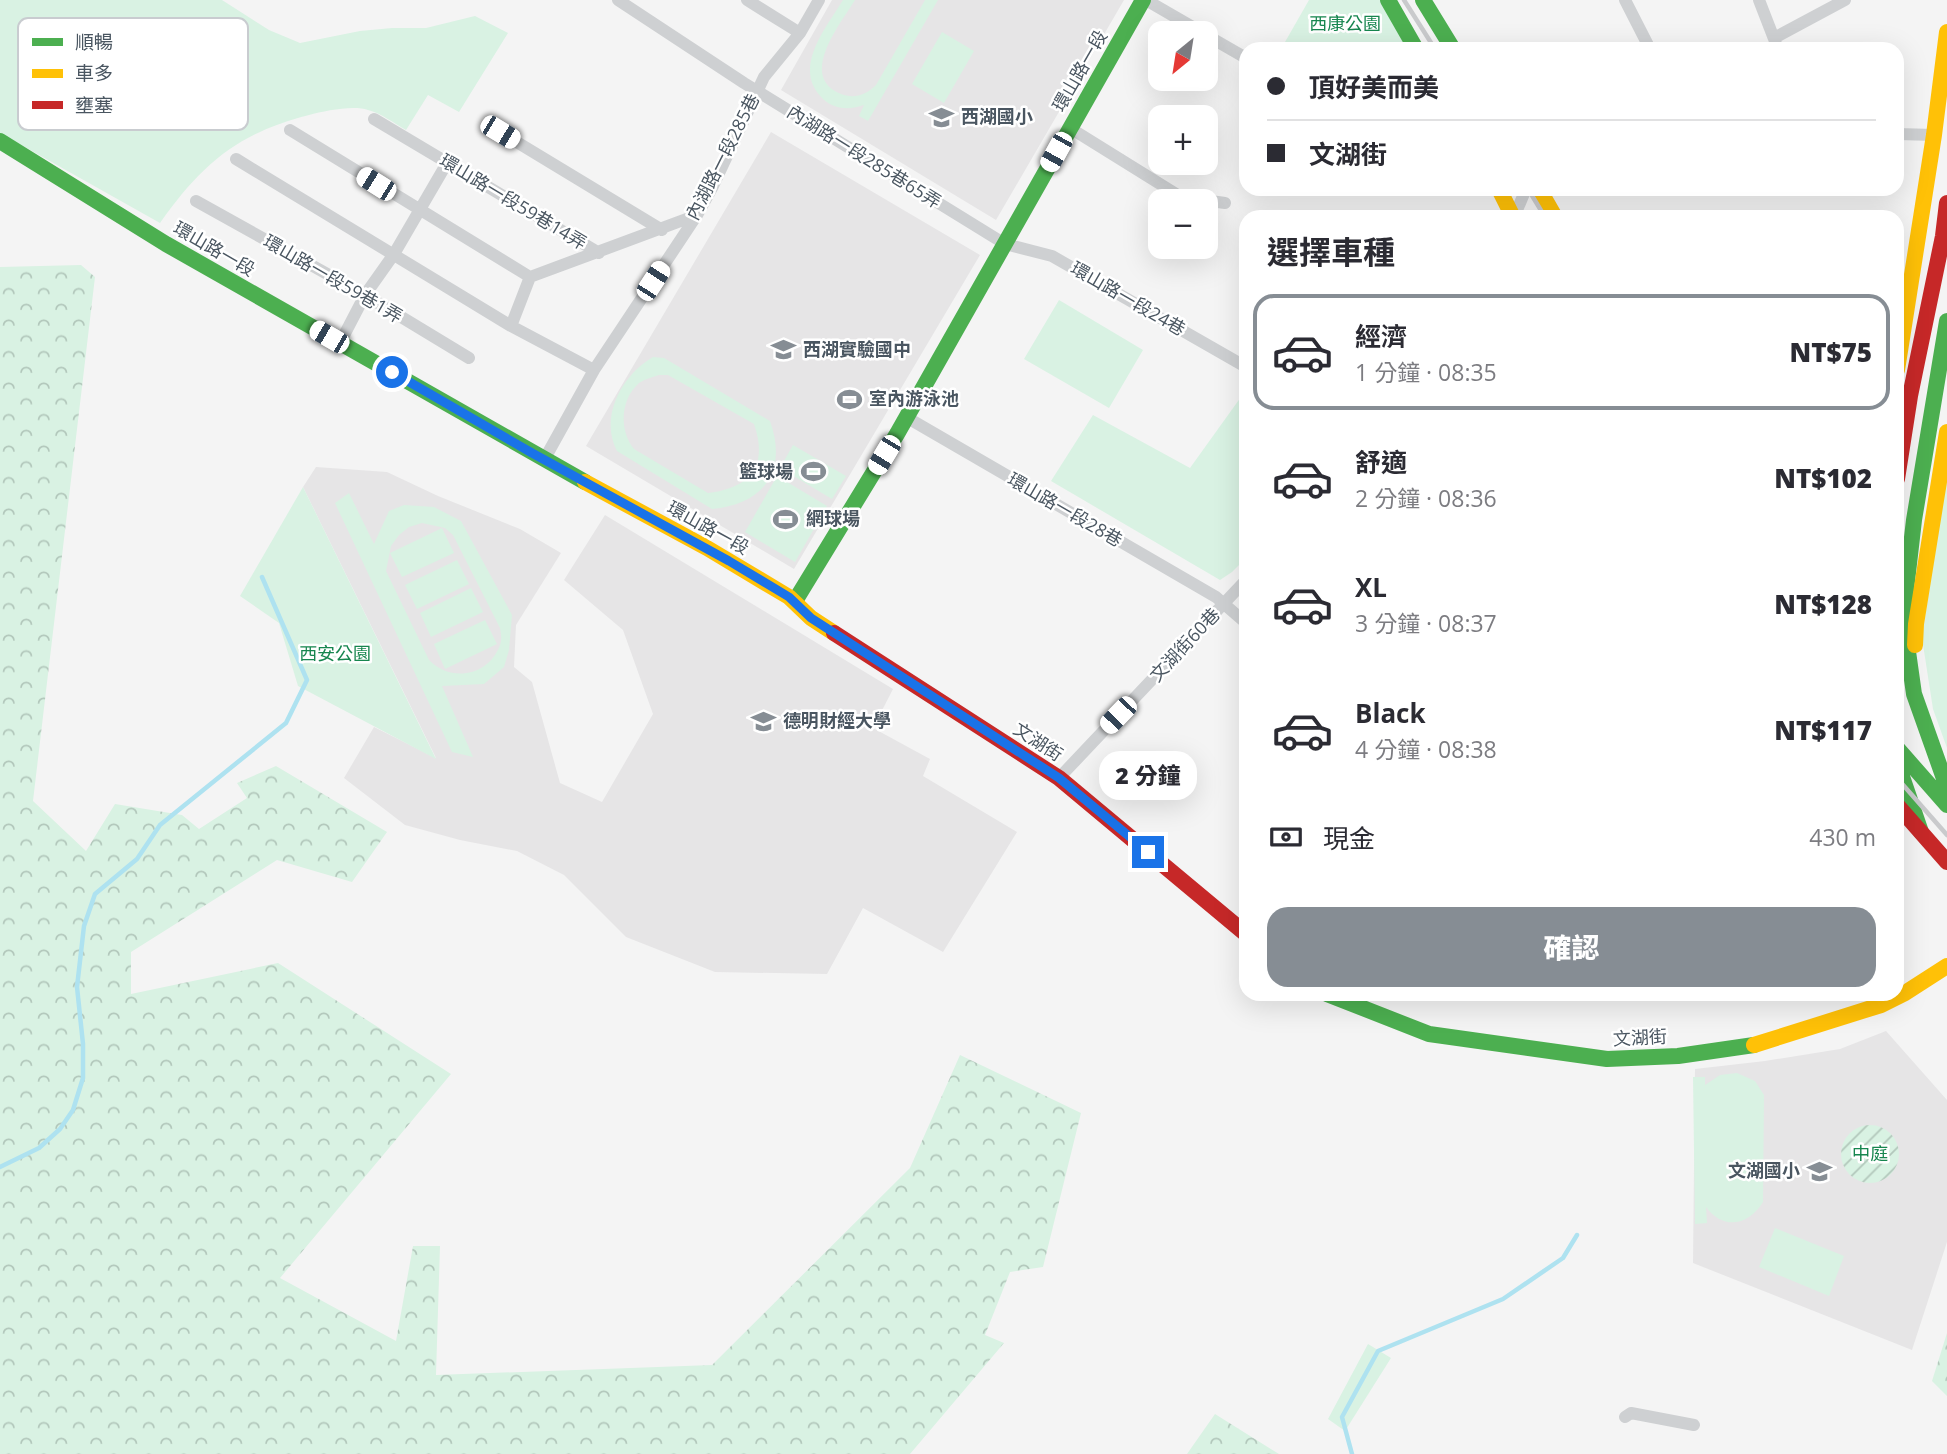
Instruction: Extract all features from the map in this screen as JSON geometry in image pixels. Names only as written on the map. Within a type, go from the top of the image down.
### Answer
[{"type":"main road","name":"環山路一段","points":[[0,141],[166,244],[431,393],[544,460],[707,548],[795,601],[906,417],[1145,0]]},
{"type":"main road","points":[[1388,0],[1412,42]]},
{"type":"main road","points":[[1423,0],[1449,42]]},
{"type":"main road","points":[[1904,326],[1947,32]]},
{"type":"main road","points":[[1904,434],[1947,203]]},
{"type":"main road","points":[[1904,607],[1914,520],[1947,321]]},
{"type":"main road","points":[[1914,694],[1916,624],[1947,432]]},
{"type":"main road","name":"文湖街","points":[[795,601],[811,618],[1059,778],[1239,928]]},
{"type":"main road","points":[[1904,623],[1914,694],[1947,787]]},
{"type":"main road","points":[[1904,756],[1947,805]]},
{"type":"main road","points":[[1904,782],[1921,832]]},
{"type":"main road","points":[[1904,813],[1947,862]]},
{"type":"main road","name":"文湖街","points":[[1904,994],[1947,966]]},
{"type":"main road","name":"文湖街","points":[[1345,1001],[1429,1034],[1607,1059],[1678,1056],[1760,1044],[1889,1001]]},
{"type":"street","name":"內湖路一段285巷65弄","points":[[618,0],[756,91],[1005,244]]},
{"type":"street","points":[[747,0],[800,33]]},
{"type":"street","name":"內湖路一段285巷","points":[[544,460],[594,370],[713,186],[764,76],[800,33],[819,0]]},
{"type":"street","points":[[1145,0],[1181,21]]},
{"type":"street","points":[[1625,0],[1646,42]]},
{"type":"street","points":[[1759,0],[1775,42]]},
{"type":"street","points":[[1779,42],[1845,0]]},
{"type":"street","points":[[1218,42],[1239,54]]},
{"type":"street","name":"環山路一段59巷14弄","points":[[374,119],[599,253],[696,215]]},
{"type":"street","points":[[1070,128],[1181,197],[1224,203]]},
{"type":"street","points":[[290,130],[530,277]]},
{"type":"street","points":[[500,132],[662,230]]},
{"type":"street","points":[[1904,134],[1934,135]]},
{"type":"street","points":[[236,159],[511,326],[594,370]]},
{"type":"street","points":[[340,343],[365,295],[394,254],[447,163]]},
{"type":"street","name":"環山路一段59巷1弄","points":[[196,201],[365,295],[469,358]]},
{"type":"street","name":"環山路一段24巷","points":[[1005,244],[1052,256],[1239,363]]},
{"type":"street","points":[[511,326],[530,277],[599,253]]},
{"type":"street","name":"環山路一段28巷","points":[[906,417],[1224,603],[1239,617]]},
{"type":"street","name":"文湖街60巷","points":[[1059,778],[1239,587]]},
{"type":"street","points":[[1625,1417],[1631,1413],[1694,1425]]},
{"type":"shaded area","name":"西湖國小","points":[[832,0],[1124,0],[996,220],[781,90]]},
{"type":"shaded area","name":"西湖實驗國中","points":[[771,132],[980,255],[794,569],[586,446]]},
{"type":"shaded area","name":"德明財經大學","points":[[316,467],[387,472],[520,529],[561,553],[516,625],[514,667],[532,682],[560,783],[602,802],[653,714],[623,630],[564,580],[605,515],[893,689],[873,728],[930,759],[923,776],[1017,832],[943,952],[863,908],[827,974],[715,972],[626,937],[564,875],[517,851],[460,840],[405,825],[344,778],[374,727],[436,758],[303,487]]},
{"type":"shaded area","name":"文湖國小","points":[[1886,1031],[1947,1100],[1947,1242],[1912,1350],[1693,1263],[1695,1069],[1840,1049]]},
{"type":"green space","points":[[0,0],[222,0],[269,30],[300,43],[360,31],[426,28],[475,16],[508,33],[459,112],[428,95],[406,130],[378,114],[355,108],[323,112],[284,122],[262,131],[224,154],[191,184],[160,223],[0,133]]},
{"type":"green space","points":[[843,0],[855,0],[826,49],[822,63],[823,75],[828,86],[841,94],[855,96],[864,94],[876,85],[925,0],[938,0],[868,121],[859,116],[864,105],[843,108],[823,99],[814,87],[810,75],[815,49]]},
{"type":"green space","name":"西康公園","points":[[1309,0],[1380,0],[1405,42],[1285,42]]},
{"type":"green space","points":[[942,32],[974,51],[944,103],[912,84]]},
{"type":"green space","points":[[81,265],[95,277],[33,801],[86,851],[115,804],[182,815],[199,829],[247,798],[237,783],[276,766],[387,832],[352,882],[277,860],[131,952],[131,994],[278,963],[451,1074],[280,1278],[396,1341],[413,1246],[440,1246],[436,1375],[712,1365],[910,1168],[960,1055],[1081,1113],[1043,1267],[1010,1272],[985,1335],[1004,1343],[910,1454],[0,1454],[0,267]]},
{"type":"green space","points":[[1059,300],[1143,350],[1109,408],[1024,359]]},
{"type":"green space","points":[[653,357],[664,358],[770,421],[776,455],[767,482],[758,492],[730,506],[712,509],[617,451],[612,438],[612,411],[623,386]],"holes":[[[659,375],[668,375],[754,424],[759,452],[757,463],[745,480],[735,486],[708,493],[634,449],[624,424],[628,398],[639,383]]]},
{"type":"green space","points":[[1239,400],[1239,565],[1220,580],[1051,481],[1093,415],[1190,468]]},
{"type":"green space","name":"籃球場","points":[[793,445],[846,476],[832,499],[780,468]]},
{"type":"green space","points":[[1947,470],[1947,748],[1933,709],[1922,638]]},
{"type":"green space","name":"網球場","points":[[777,476],[827,506],[795,562],[745,532]]},
{"type":"green space","name":"西安公園","points":[[303,487],[436,759],[298,686],[279,623],[240,596]]},
{"type":"green space","points":[[349,493],[374,544],[389,511],[404,505],[434,507],[461,521],[512,615],[509,650],[504,667],[484,684],[442,686],[473,757],[452,752],[335,503]],"holes":[[[422,523],[445,528],[453,535],[500,628],[501,643],[495,655],[487,664],[469,673],[448,672],[429,660],[386,571],[391,546],[409,527]]]},
{"type":"green space","points":[[442,528],[454,553],[402,577],[390,553]]},
{"type":"green space","points":[[457,560],[469,584],[417,609],[405,585]]},
{"type":"green space","points":[[471,588],[483,612],[431,637],[420,613]]},
{"type":"green space","points":[[485,620],[497,644],[445,669],[434,644]]},
{"type":"green space","points":[[1737,1073],[1755,1081],[1764,1095],[1763,1202],[1751,1216],[1736,1222],[1721,1220],[1706,1207],[1707,1223],[1695,1224],[1693,1077],[1705,1077],[1705,1085],[1720,1075]]},
{"type":"green space","name":"中庭","points":[[1870,1125],[1886,1130],[1894,1138],[1899,1154],[1894,1170],[1886,1178],[1870,1183],[1854,1178],[1846,1170],[1841,1154],[1846,1138],[1854,1130]]},
{"type":"green space","points":[[1775,1228],[1844,1256],[1829,1296],[1759,1267]]},
{"type":"green space","points":[[1947,1333],[1947,1396],[1932,1381]]},
{"type":"green space","points":[[1368,1344],[1391,1358],[1345,1431],[1328,1419]]},
{"type":"green space","points":[[1215,1414],[1279,1454],[1187,1454]]},
{"type":"waterway","points":[[0,1167],[39,1148],[60,1129],[73,1110],[83,1078],[83,1044],[77,987],[84,926],[95,894],[137,859],[160,825],[286,723],[307,680],[262,577]]},
{"type":"waterway","points":[[1352,1454],[1342,1417],[1378,1351],[1503,1299],[1563,1258],[1577,1235]]},
{"type":"railway","points":[[1404,0],[1431,42]]},
{"type":"railway","points":[[1532,196],[1541,210]]},
{"type":"railway","points":[[1904,786],[1947,835]]},
{"type":"traffic: fast","points":[[795,601],[897,434],[1143,0]]},
{"type":"traffic: fast","points":[[1388,0],[1412,42]]},
{"type":"traffic: fast","points":[[1423,0],[1449,42]]},
{"type":"traffic: fast","points":[[0,141],[166,244],[585,482]]},
{"type":"traffic: fast","points":[[1904,607],[1914,520],[1947,321]]},
{"type":"traffic: fast","points":[[1904,623],[1914,694],[1947,787]]},
{"type":"traffic: fast","points":[[1904,756],[1947,805]]},
{"type":"traffic: fast","points":[[1904,782],[1921,832]]},
{"type":"traffic: fast","points":[[1345,1001],[1429,1034],[1607,1059],[1678,1056],[1754,1045]]},
{"type":"traffic: slow","points":[[1904,326],[1947,32]]},
{"type":"traffic: slow","points":[[1502,196],[1510,210]]},
{"type":"traffic: slow","points":[[1543,196],[1551,210]]},
{"type":"traffic: slow","points":[[1915,645],[1916,624],[1947,432]]},
{"type":"traffic: slow","points":[[585,482],[707,548],[789,597],[811,618],[834,633]]},
{"type":"traffic: slow","points":[[1904,994],[1947,966]]},
{"type":"traffic: slow","points":[[1754,1045],[1889,1001]]},
{"type":"traffic: jam","points":[[1904,434],[1947,203]]},
{"type":"traffic: jam","points":[[834,633],[1059,778],[1239,928]]},
{"type":"traffic: jam","points":[[1904,813],[1947,862]]},
{"type":"place","name":"西湖國小","points":[[941,117]]},
{"type":"place","name":"西湖實驗國中","points":[[783,350]]},
{"type":"place","name":"室內游泳池","points":[[849,399]]},
{"type":"place","name":"籃球場","points":[[813,472]]},
{"type":"place","name":"網球場","points":[[786,519]]},
{"type":"place","name":"德明財經大學","points":[[763,721]]},
{"type":"place","name":"文湖國小","points":[[1820,1171]]},
{"type":"route","points":[[392,372],[596,489],[707,548],[789,597],[811,618],[1059,778],[1148,852]]}]
